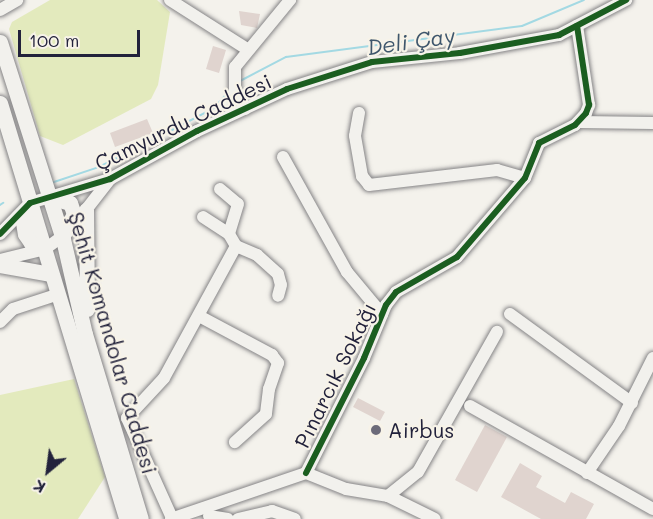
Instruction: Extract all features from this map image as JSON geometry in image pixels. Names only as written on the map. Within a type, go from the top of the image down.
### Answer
[{"type":"main road","name":"Şehit Komandolar Caddesi","points":[[0,42],[62,238],[90,351],[141,519]]},
{"type":"main road","name":"Şehit Komandolar Caddesi","points":[[0,103],[126,519]]},
{"type":"main road","points":[[86,210],[84,268],[90,351]]},
{"type":"main road","points":[[0,265],[51,274]]},
{"type":"street","points":[[0,10],[17,0]]},
{"type":"street","points":[[244,109],[233,79],[235,67],[247,49],[290,0]]},
{"type":"street","name":"Çamyurdu Caddesi","points":[[30,203],[110,179],[287,89],[372,62],[460,53],[559,34],[626,0]]},
{"type":"street","points":[[177,2],[247,49]]},
{"type":"street","points":[[577,26],[589,105],[579,122],[653,123]]},
{"type":"street","points":[[358,113],[355,136],[362,176],[369,185],[496,170],[525,178]]},
{"type":"street","name":"Pınarcık Sokağı","points":[[306,472],[382,314],[396,292],[458,257],[525,178],[539,143],[579,122]]},
{"type":"street","points":[[284,157],[347,272],[382,314]]},
{"type":"street","name":"Çamyurdu Caddesi","points":[[0,260],[45,249],[62,238],[110,179]]},
{"type":"street","points":[[220,189],[238,204],[229,234]]},
{"type":"street","points":[[0,234],[30,203]]},
{"type":"street","points":[[203,217],[229,234],[236,246],[256,255],[278,274],[281,285],[278,296]]},
{"type":"street","points":[[111,418],[127,418],[164,378],[236,246]]},
{"type":"street","points":[[0,321],[13,309],[58,294]]},
{"type":"street","points":[[510,314],[632,403]]},
{"type":"street","points":[[199,316],[272,355],[278,363],[269,389],[266,414],[235,442]]},
{"type":"street","points":[[388,496],[418,472],[497,332]]},
{"type":"street","points":[[587,473],[632,403],[652,364]]},
{"type":"street","points":[[471,406],[653,509]]},
{"type":"street","points":[[127,418],[171,519],[207,514],[306,472],[346,489],[388,496],[435,519]]},
{"type":"street","points":[[238,519],[272,511],[295,519]]},
{"type":"street","points":[[207,514],[228,519]]},
{"type":"green space","points":[[50,0],[157,0],[170,12],[158,85],[151,99],[63,145],[40,136],[9,29],[12,22]]},
{"type":"green space","points":[[74,379],[105,477],[78,519],[0,519],[0,395]]},
{"type":"building","points":[[239,11],[260,14],[257,28],[241,25]]},
{"type":"building","points":[[213,46],[226,50],[219,73],[206,69]]},
{"type":"building","points":[[147,119],[153,133],[115,147],[110,133]]},
{"type":"building","points":[[358,398],[385,412],[380,421],[353,407]]},
{"type":"building","points":[[485,425],[507,437],[477,492],[455,480]]},
{"type":"building","points":[[520,463],[542,476],[536,487],[565,503],[571,492],[594,504],[586,519],[541,519],[501,497]]},
{"type":"waterway","name":"Deli Çay","points":[[240,81],[286,57],[522,26],[584,0]]},
{"type":"waterway","name":"Deli Çay","points":[[51,183],[99,167],[174,129],[214,108],[230,90]]},
{"type":"cycle path","points":[[0,234],[30,203],[110,179],[197,131],[287,89],[372,62],[460,53],[559,35],[626,0]]},
{"type":"cycle path","points":[[306,473],[364,358],[386,305],[396,292],[457,257],[525,178],[539,143],[575,125],[586,113],[589,105],[577,26]]},
{"type":"place","name":"Airbus","points":[[376,430]]}]
